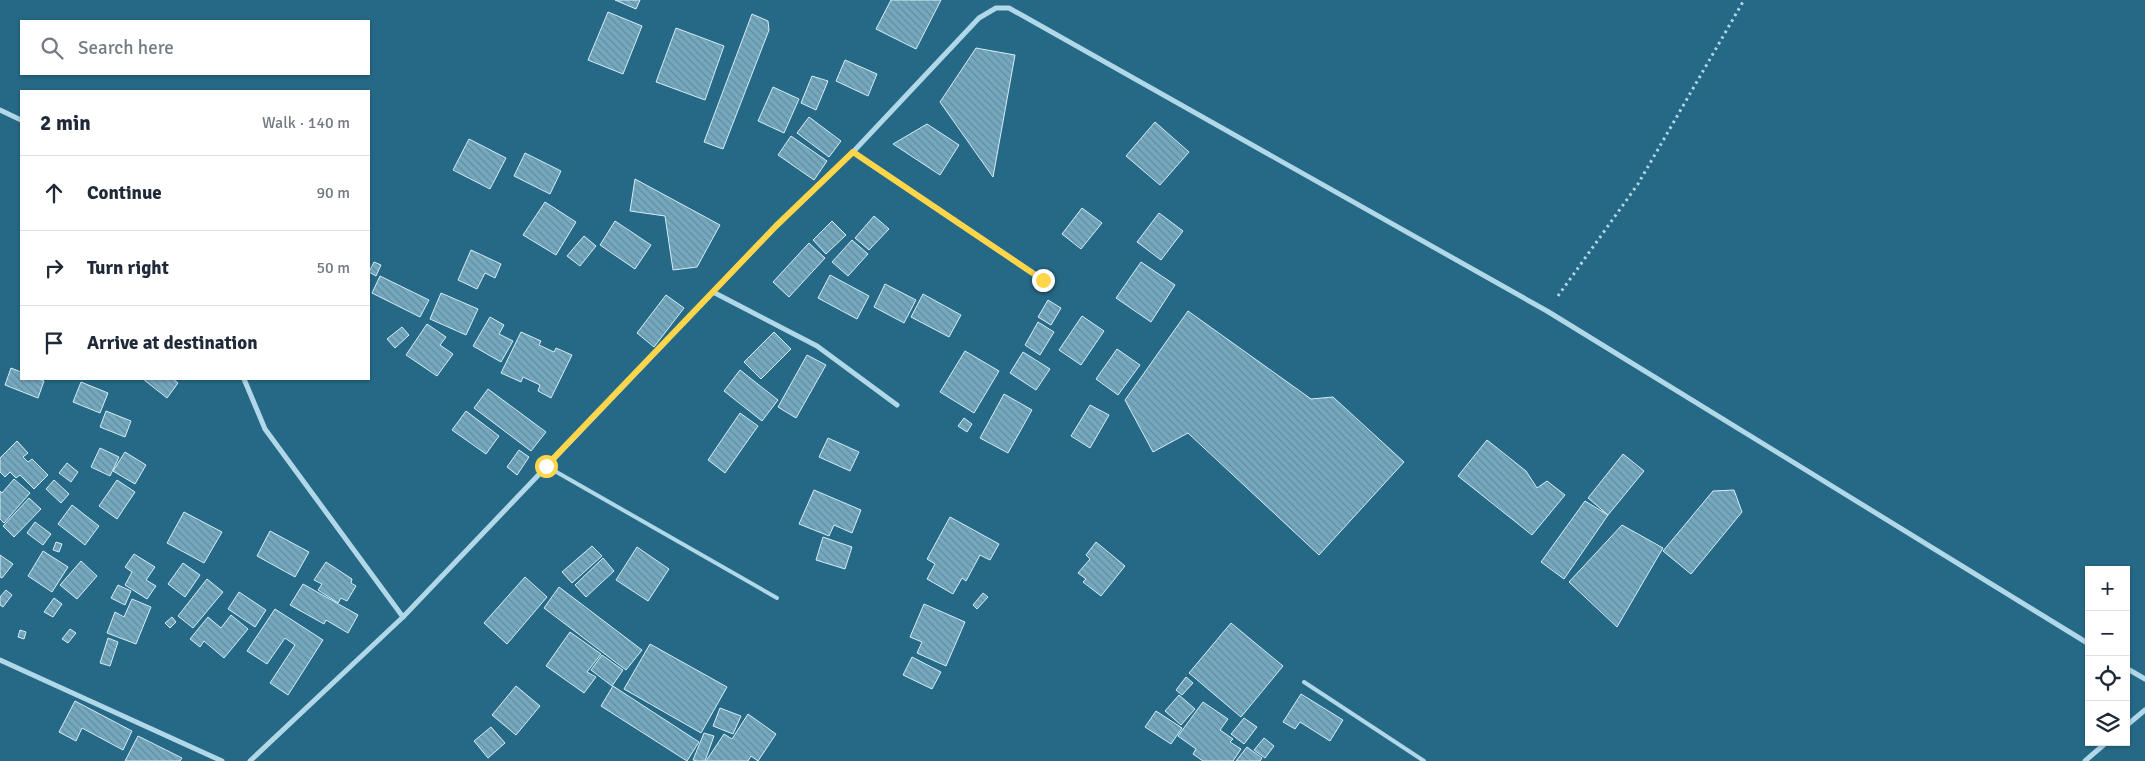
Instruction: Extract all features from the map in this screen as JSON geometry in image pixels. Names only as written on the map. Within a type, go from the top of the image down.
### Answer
[{"type":"street","points":[[250,761],[403,617],[776,226],[853,152],[979,18],[996,8],[1009,8],[1547,311],[2085,642]]},
{"type":"street","points":[[0,110],[20,120]]},
{"type":"street","points":[[853,152],[1043,280]]},
{"type":"street","points":[[713,292],[816,346],[897,405]]},
{"type":"street","points":[[244,380],[265,429],[403,617]]},
{"type":"street","points":[[0,660],[222,761]]},
{"type":"street","points":[[2130,670],[2145,679]]},
{"type":"street","points":[[2130,723],[2145,710]]},
{"type":"street","points":[[2084,761],[2102,746]]},
{"type":"lane","points":[[546,466],[777,598]]},
{"type":"lane","points":[[1304,682],[1424,761]]},
{"type":"path","points":[[1547,311],[1638,184],[1744,0]]},
{"type":"building","points":[[615,0],[640,0],[636,9]]},
{"type":"building","points":[[891,0],[941,0],[916,49],[876,29]]},
{"type":"building","points":[[608,12],[642,26],[623,74],[588,60]]},
{"type":"building","points":[[752,14],[768,21],[769,30],[723,149],[704,142]]},
{"type":"building","points":[[676,28],[724,46],[705,100],[656,82]]},
{"type":"building","points":[[976,48],[1015,55],[993,177],[940,102]]},
{"type":"building","points":[[845,60],[877,74],[868,96],[836,81]]},
{"type":"building","points":[[812,76],[828,81],[816,110],[801,103]]},
{"type":"building","points":[[773,87],[799,99],[784,133],[758,121]]},
{"type":"building","points":[[809,117],[841,141],[829,157],[797,133]]},
{"type":"building","points":[[1155,122],[1189,152],[1160,185],[1126,156]]},
{"type":"building","points":[[927,124],[959,145],[940,175],[893,144]]},
{"type":"building","points":[[791,136],[827,161],[814,180],[778,155]]},
{"type":"building","points":[[469,139],[506,158],[490,189],[453,170]]},
{"type":"building","points":[[525,153],[561,171],[550,194],[514,176]]},
{"type":"building","points":[[635,179],[720,225],[697,267],[673,270],[665,216],[630,211]]},
{"type":"building","points":[[545,202],[576,222],[556,255],[523,235]]},
{"type":"building","points":[[1082,208],[1102,223],[1081,249],[1062,234]]},
{"type":"building","points":[[1159,213],[1183,231],[1161,260],[1137,242]]},
{"type":"building","points":[[874,216],[889,229],[869,250],[855,238]]},
{"type":"building","points":[[615,221],[651,245],[635,269],[600,245]]},
{"type":"building","points":[[832,221],[846,235],[826,254],[813,240]]},
{"type":"building","points":[[584,236],[596,246],[580,266],[567,256]]},
{"type":"building","points":[[852,240],[868,254],[848,276],[832,262]]},
{"type":"building","points":[[809,243],[825,258],[789,297],[773,282]]},
{"type":"building","points":[[471,250],[501,264],[495,278],[485,273],[477,289],[458,280]]},
{"type":"building","points":[[374,262],[381,265],[376,276],[370,273]]},
{"type":"building","points":[[1141,262],[1175,285],[1151,322],[1116,298]]},
{"type":"building","points":[[830,275],[869,296],[857,319],[818,298]]},
{"type":"building","points":[[380,276],[429,300],[420,317],[372,293]]},
{"type":"building","points":[[885,284],[916,300],[904,323],[874,307]]},
{"type":"building","points":[[441,293],[478,309],[466,335],[430,319]]},
{"type":"building","points":[[923,294],[961,315],[949,337],[911,317]]},
{"type":"building","points":[[666,295],[684,308],[654,347],[637,333]]},
{"type":"building","points":[[1048,300],[1061,308],[1051,325],[1038,317]]},
{"type":"building","points":[[1188,311],[1311,399],[1333,397],[1404,462],[1319,555],[1188,433],[1153,452],[1125,400]]},
{"type":"building","points":[[1082,316],[1104,331],[1081,365],[1059,350]]},
{"type":"building","points":[[490,317],[504,325],[499,334],[513,341],[501,362],[473,346]]},
{"type":"building","points":[[1038,322],[1054,332],[1040,355],[1025,345]]},
{"type":"building","points":[[427,324],[446,337],[440,345],[453,354],[437,376],[406,355]]},
{"type":"building","points":[[402,327],[409,335],[395,348],[387,339]]},
{"type":"building","points":[[521,332],[541,341],[539,345],[554,352],[556,348],[572,355],[551,398],[538,391],[540,385],[523,377],[521,382],[501,373]]},
{"type":"building","points":[[774,332],[791,349],[761,379],[744,362]]},
{"type":"building","points":[[1117,349],[1140,365],[1118,395],[1096,379]]},
{"type":"building","points":[[965,351],[999,371],[974,413],[940,392]]},
{"type":"building","points":[[1023,352],[1050,369],[1036,390],[1010,373]]},
{"type":"building","points":[[807,355],[826,365],[796,418],[778,407]]},
{"type":"building","points":[[11,368],[20,372],[20,380],[44,381],[38,398],[5,385]]},
{"type":"building","points":[[740,370],[778,400],[762,421],[724,391]]},
{"type":"building","points":[[144,380],[174,380],[178,383],[167,398]]},
{"type":"building","points":[[81,382],[108,393],[100,413],[73,402]]},
{"type":"building","points":[[488,389],[546,432],[531,451],[474,408]]},
{"type":"building","points":[[1004,394],[1032,410],[1008,453],[980,438]]},
{"type":"building","points":[[1090,405],[1109,415],[1090,448],[1071,436]]},
{"type":"building","points":[[106,411],[131,421],[125,437],[100,427]]},
{"type":"building","points":[[466,411],[499,436],[486,454],[452,430]]},
{"type":"building","points":[[740,413],[758,426],[725,473],[708,460]]},
{"type":"building","points":[[964,418],[972,424],[967,432],[958,426]]},
{"type":"building","points":[[828,438],[859,452],[850,471],[819,457]]},
{"type":"building","points":[[1487,440],[1526,471],[1537,488],[1547,481],[1565,495],[1532,535],[1458,476]]},
{"type":"building","points":[[17,441],[28,453],[23,457],[28,462],[32,459],[48,475],[34,489],[20,475],[16,478],[10,472],[5,477],[0,472],[0,458]]},
{"type":"building","points":[[100,448],[119,457],[110,476],[91,467]]},
{"type":"building","points":[[519,450],[529,457],[517,475],[507,467]]},
{"type":"building","points":[[125,452],[146,465],[135,484],[113,471]]},
{"type":"building","points":[[1623,454],[1644,471],[1608,515],[1588,498]]},
{"type":"building","points":[[67,463],[78,472],[71,482],[59,473]]},
{"type":"building","points":[[14,479],[30,493],[4,523],[0,519],[0,491],[2,493]]},
{"type":"building","points":[[54,480],[69,494],[61,503],[46,489]]},
{"type":"building","points":[[117,480],[135,492],[117,519],[99,506]]},
{"type":"building","points":[[814,490],[861,510],[852,533],[834,525],[829,536],[799,524]]},
{"type":"building","points":[[1734,490],[1742,512],[1691,574],[1663,551],[1713,491]]},
{"type":"building","points":[[29,498],[41,509],[14,537],[3,526]]},
{"type":"building","points":[[1585,501],[1608,515],[1564,579],[1541,562]]},
{"type":"building","points":[[72,505],[99,526],[85,545],[58,524]]},
{"type":"building","points":[[184,512],[222,532],[204,563],[167,543]]},
{"type":"building","points":[[950,517],[999,544],[990,560],[980,555],[966,581],[962,578],[953,594],[927,579],[935,564],[927,559]]},
{"type":"building","points":[[35,522],[51,534],[43,545],[27,533]]},
{"type":"building","points":[[1622,525],[1663,548],[1617,627],[1569,582]]},
{"type":"building","points":[[270,531],[309,552],[295,577],[257,556]]},
{"type":"building","points":[[823,537],[852,547],[845,569],[816,560]]},
{"type":"building","points":[[56,542],[62,544],[59,552],[53,550]]},
{"type":"building","points":[[1096,542],[1125,566],[1101,596],[1083,582],[1086,579],[1078,573],[1090,559],[1086,555]]},
{"type":"building","points":[[592,546],[602,556],[572,583],[562,572]]},
{"type":"building","points":[[637,547],[669,569],[648,601],[616,580]]},
{"type":"building","points":[[43,551],[68,567],[52,592],[28,576]]},
{"type":"building","points":[[134,554],[155,567],[146,580],[156,586],[147,599],[125,585],[132,572],[125,567]]},
{"type":"building","points":[[0,555],[13,564],[2,578],[0,577]]},
{"type":"building","points":[[603,558],[614,571],[586,597],[575,585]]},
{"type":"building","points":[[81,561],[97,576],[77,599],[60,585]]},
{"type":"building","points":[[326,562],[352,579],[351,583],[356,586],[347,601],[341,598],[338,603],[318,590],[322,584],[314,580]]},
{"type":"building","points":[[183,563],[200,575],[185,597],[168,584]]},
{"type":"building","points":[[525,577],[547,597],[507,644],[484,623]]},
{"type":"building","points":[[207,579],[223,592],[193,628],[178,616]]},
{"type":"building","points":[[303,584],[358,615],[348,633],[326,620],[324,624],[290,605]]},
{"type":"building","points":[[118,585],[131,591],[125,605],[111,598]]},
{"type":"building","points":[[559,587],[642,650],[626,670],[544,608]]},
{"type":"building","points":[[6,590],[12,595],[3,607],[0,605],[0,597]]},
{"type":"building","points":[[239,592],[266,610],[255,627],[228,609]]},
{"type":"building","points":[[983,593],[988,597],[977,609],[973,605]]},
{"type":"building","points":[[54,598],[62,604],[53,617],[44,612]]},
{"type":"building","points":[[132,599],[151,607],[136,644],[107,633],[115,612],[124,617]]},
{"type":"building","points":[[924,604],[965,622],[946,666],[917,653],[922,642],[910,637]]},
{"type":"building","points":[[275,609],[323,640],[288,695],[270,683],[295,645],[285,638],[267,664],[247,651]]},
{"type":"building","points":[[231,615],[248,629],[224,658],[204,641],[200,647],[190,639],[208,617],[221,628]]},
{"type":"building","points":[[172,617],[176,622],[170,628],[165,623]]},
{"type":"building","points":[[1231,623],[1283,666],[1241,717],[1189,673]]},
{"type":"building","points":[[70,629],[76,633],[68,643],[62,639]]},
{"type":"building","points":[[20,630],[26,632],[24,639],[18,637]]},
{"type":"building","points":[[570,632],[601,654],[587,672],[596,677],[584,693],[546,666]]},
{"type":"building","points":[[108,638],[118,642],[110,666],[100,663]]},
{"type":"building","points":[[650,644],[727,687],[701,733],[624,689]]},
{"type":"building","points":[[602,655],[623,670],[612,686],[591,670]]},
{"type":"building","points":[[912,657],[941,672],[932,689],[903,675]]},
{"type":"building","points":[[1186,677],[1193,683],[1182,695],[1176,690]]},
{"type":"building","points":[[516,686],[540,706],[516,735],[492,715]]},
{"type":"building","points":[[613,686],[699,742],[687,761],[601,706]]},
{"type":"building","points":[[1301,694],[1343,720],[1330,741],[1300,722],[1295,729],[1283,722]]},
{"type":"building","points":[[1179,695],[1195,709],[1181,725],[1165,711]]},
{"type":"building","points":[[75,701],[132,731],[123,750],[82,728],[76,741],[59,732]]},
{"type":"building","points":[[1203,702],[1228,719],[1220,730],[1233,739],[1230,742],[1241,749],[1233,761],[1203,761],[1193,754],[1196,749],[1178,736]]},
{"type":"building","points":[[720,708],[741,716],[733,734],[713,726]]},
{"type":"building","points":[[1156,711],[1182,728],[1171,744],[1145,727]]},
{"type":"building","points":[[748,714],[776,734],[758,761],[751,756],[748,761],[706,761],[724,734],[732,739]]},
{"type":"building","points":[[1244,718],[1257,727],[1244,744],[1231,734]]},
{"type":"building","points":[[491,727],[505,743],[488,758],[474,741]]},
{"type":"building","points":[[704,733],[714,736],[705,761],[693,760]]},
{"type":"building","points":[[138,736],[182,758],[180,761],[125,761]]},
{"type":"building","points":[[1264,738],[1274,746],[1265,758],[1254,750]]},
{"type":"building","points":[[1247,747],[1262,758],[1260,761],[1236,761]]},
{"type":"route","points":[[546,466],[776,226],[853,152],[1043,280]]}]
